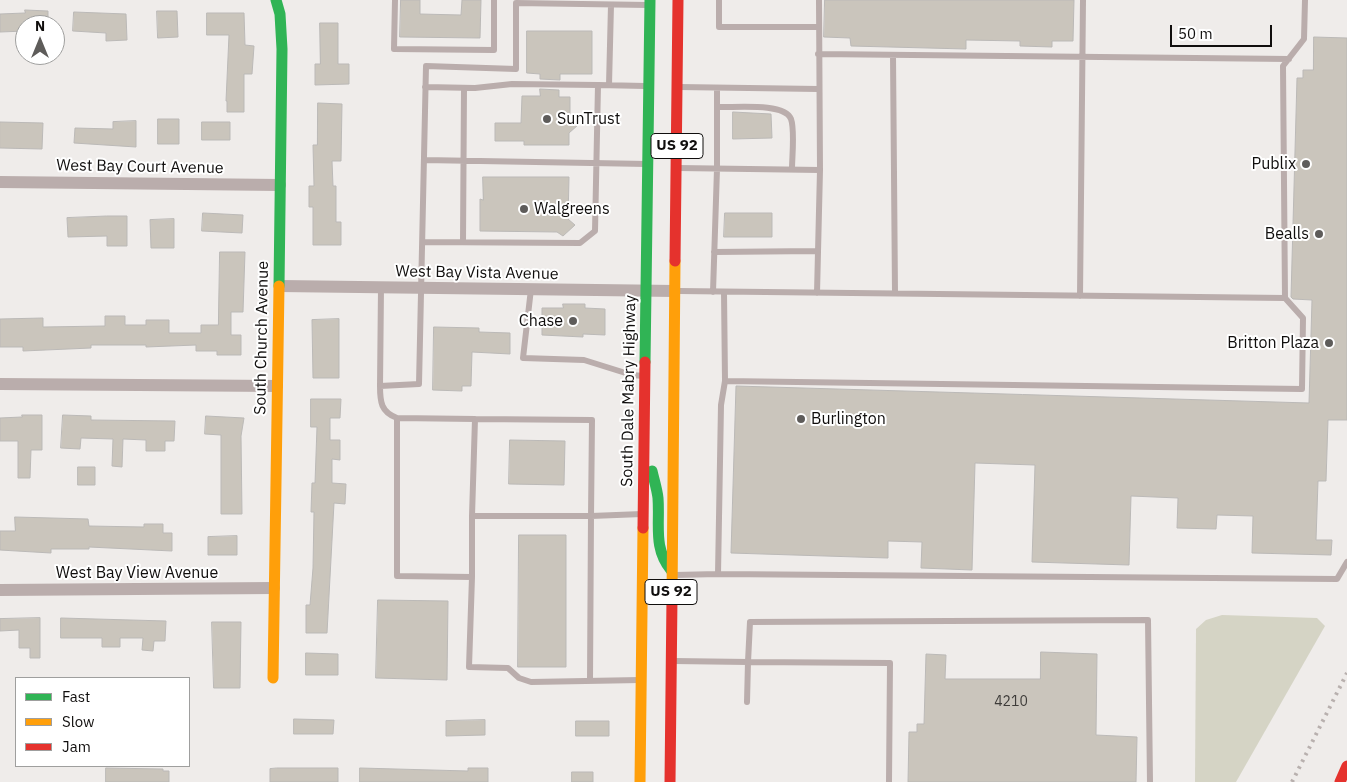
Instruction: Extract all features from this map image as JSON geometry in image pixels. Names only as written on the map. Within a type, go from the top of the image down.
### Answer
[{"type":"main road","name":"South Church Avenue","points":[[273,678],[282,49],[280,14],[276,0]]},
{"type":"main road","name":"US 92","points":[[670,782],[678,0]]},
{"type":"main road","name":"South Dale Mabry Highway","points":[[640,782],[650,2]]},
{"type":"main road","points":[[644,440],[658,496],[658,546],[665,564],[671,573]]},
{"type":"main road","points":[[1340,782],[1347,766]]},
{"type":"street","name":"West Bay Court Avenue","points":[[0,182],[280,185]]},
{"type":"street","name":"West Bay Vista Avenue","points":[[280,286],[675,292]]},
{"type":"street","points":[[0,384],[278,386]]},
{"type":"street","name":"West Bay View Avenue","points":[[0,590],[274,588]]},
{"type":"lane","points":[[395,0],[394,49],[494,50],[494,0]]},
{"type":"lane","points":[[719,0],[719,27],[818,27]]},
{"type":"lane","points":[[817,293],[820,170],[818,89],[819,0]]},
{"type":"lane","points":[[1080,296],[1083,0]]},
{"type":"lane","points":[[725,381],[1302,390],[1303,318],[1285,298],[1283,66],[1304,38],[1305,0]]},
{"type":"lane","points":[[380,386],[419,384],[423,288],[426,66],[516,69],[516,3],[650,2]]},
{"type":"lane","points":[[608,3],[609,85]]},
{"type":"lane","points":[[818,54],[1289,59]]},
{"type":"lane","points":[[894,55],[895,294]]},
{"type":"lane","points":[[425,87],[464,88],[512,84],[648,86]]},
{"type":"lane","points":[[423,242],[580,243],[595,231],[598,85]]},
{"type":"lane","points":[[677,87],[818,89]]},
{"type":"lane","points":[[463,242],[464,88]]},
{"type":"lane","points":[[712,292],[717,169],[717,88]]},
{"type":"lane","points":[[717,108],[775,108],[787,113],[792,122],[792,169]]},
{"type":"lane","points":[[424,160],[648,164]]},
{"type":"lane","points":[[676,168],[820,170]]},
{"type":"lane","points":[[714,252],[817,251]]},
{"type":"lane","points":[[381,288],[380,403],[388,415],[397,418],[592,420],[590,681]]},
{"type":"lane","points":[[531,289],[523,358],[584,360],[632,375],[645,376]]},
{"type":"lane","points":[[675,292],[1285,298]]},
{"type":"lane","points":[[718,574],[721,405],[725,381],[724,292]]},
{"type":"lane","points":[[397,418],[397,576],[472,577]]},
{"type":"lane","points":[[475,419],[468,667],[508,668],[519,678],[531,682],[641,680]]},
{"type":"lane","points":[[472,516],[643,514]]},
{"type":"lane","points":[[671,573],[1337,579],[1347,562]]},
{"type":"lane","points":[[747,702],[750,622],[1148,620],[1150,782]]},
{"type":"lane","points":[[670,661],[890,663],[889,782]]},
{"type":"shaded area","points":[[1222,615],[1317,618],[1325,626],[1236,782],[1195,782],[1196,629],[1206,620]]},
{"type":"building","points":[[401,0],[420,0],[420,14],[461,15],[462,0],[481,0],[480,38],[400,37]]},
{"type":"building","points":[[825,0],[1074,0],[1073,41],[1052,41],[1052,47],[1020,46],[1020,41],[966,40],[966,49],[851,46],[850,38],[824,37]]},
{"type":"building","points":[[25,10],[48,11],[48,15],[15,15],[15,31],[0,32],[0,14],[25,13]]},
{"type":"building","points":[[157,11],[177,11],[178,37],[158,38]]},
{"type":"building","points":[[74,12],[126,14],[127,40],[106,41],[106,33],[73,31]]},
{"type":"building","points":[[207,13],[244,13],[245,45],[254,46],[252,74],[244,74],[244,112],[227,112],[229,35],[207,35]]},
{"type":"building","points":[[320,23],[338,23],[338,64],[349,64],[349,84],[315,85],[315,64],[320,64]]},
{"type":"building","points":[[527,31],[592,31],[592,74],[560,74],[560,80],[540,79],[540,74],[527,73]]},
{"type":"building","name":"Britton Plaza","points":[[1314,37],[1347,38],[1347,420],[1328,420],[1326,481],[1318,481],[1316,540],[1332,540],[1331,555],[1252,553],[1253,516],[1217,515],[1216,529],[1177,528],[1178,498],[1131,496],[1129,565],[1032,562],[1035,465],[975,463],[972,570],[921,568],[922,542],[888,541],[888,558],[731,553],[736,386],[1309,403],[1312,300],[1293,299],[1291,297],[1297,78],[1303,78],[1303,70],[1313,70]]},
{"type":"building","name":"SunTrust","points":[[540,89],[559,90],[559,97],[570,97],[570,115],[578,125],[569,133],[569,145],[524,145],[524,141],[495,141],[495,123],[521,123],[522,96],[540,96]]},
{"type":"building","points":[[318,103],[342,104],[341,161],[332,161],[333,186],[336,186],[336,222],[341,222],[341,245],[313,245],[313,207],[309,207],[309,186],[314,186],[313,145],[317,145]]},
{"type":"building","points":[[733,112],[771,114],[772,138],[733,139]]},
{"type":"building","points":[[158,119],[179,119],[179,144],[158,144]]},
{"type":"building","points":[[136,121],[136,147],[74,143],[75,128],[113,129],[113,122]]},
{"type":"building","points":[[0,122],[43,123],[42,149],[0,148]]},
{"type":"building","points":[[202,122],[230,122],[230,140],[202,140]]},
{"type":"building","name":"Walgreens","points":[[483,177],[569,177],[568,219],[575,225],[563,236],[557,232],[480,231],[480,199],[483,200]]},
{"type":"building","points":[[203,213],[243,215],[242,233],[202,231]]},
{"type":"building","points":[[725,213],[772,213],[772,237],[724,237]]},
{"type":"building","points":[[127,216],[127,246],[107,246],[107,236],[68,237],[67,218]]},
{"type":"building","points":[[174,219],[174,248],[151,248],[150,220]]},
{"type":"building","points":[[220,252],[245,252],[243,312],[231,312],[231,335],[241,335],[241,355],[217,355],[217,351],[196,351],[196,345],[146,347],[146,345],[91,345],[91,348],[23,351],[23,347],[0,347],[0,319],[43,318],[43,327],[105,326],[105,316],[125,316],[125,325],[146,325],[146,320],[169,320],[169,333],[201,333],[201,325],[218,325]]},
{"type":"building","name":"Chase","points":[[563,304],[585,304],[585,308],[605,309],[605,335],[583,334],[583,337],[542,335],[542,308],[563,308]]},
{"type":"building","points":[[339,319],[339,378],[313,378],[312,320]]},
{"type":"building","points":[[434,327],[479,328],[479,332],[510,333],[510,354],[472,352],[471,386],[462,386],[462,391],[433,390]]},
{"type":"building","points":[[311,399],[341,399],[340,418],[330,418],[330,440],[340,440],[340,460],[332,459],[332,483],[346,484],[345,504],[334,503],[327,633],[306,633],[306,605],[310,605],[313,568],[314,512],[311,512],[312,483],[315,483],[317,427],[311,427]]},
{"type":"building","points":[[22,415],[42,415],[42,450],[31,450],[30,478],[18,478],[18,441],[0,441],[0,418],[22,417]]},
{"type":"building","points":[[63,415],[91,416],[91,420],[175,421],[174,441],[165,441],[165,451],[146,451],[146,440],[123,439],[122,467],[112,466],[113,439],[81,438],[80,449],[61,448]]},
{"type":"building","points":[[206,416],[244,418],[241,436],[242,514],[221,514],[221,435],[205,434]]},
{"type":"building","points":[[510,440],[565,441],[564,485],[509,484]]},
{"type":"building","points":[[78,467],[95,467],[95,485],[78,485]]},
{"type":"building","points":[[15,517],[88,519],[89,526],[144,527],[144,524],[163,524],[163,533],[172,533],[172,551],[89,547],[89,549],[51,549],[51,553],[0,550],[0,531],[15,531]]},
{"type":"building","points":[[519,535],[566,535],[566,667],[518,667]]},
{"type":"building","points":[[237,536],[237,555],[208,555],[208,537]]},
{"type":"building","points":[[378,600],[448,601],[447,680],[376,678]]},
{"type":"building","points":[[40,618],[40,658],[30,658],[30,648],[19,648],[19,630],[0,631],[0,619]]},
{"type":"building","points":[[61,618],[166,621],[165,641],[154,641],[153,651],[142,650],[143,638],[120,638],[120,647],[102,647],[102,638],[61,638]]},
{"type":"building","points":[[212,622],[241,622],[240,688],[214,688]]},
{"type":"building","points":[[1041,652],[1097,654],[1096,735],[1137,737],[1136,782],[908,782],[909,732],[917,732],[917,724],[924,724],[926,654],[946,655],[945,679],[1040,679]]},
{"type":"building","points":[[306,653],[338,654],[338,675],[306,675]]},
{"type":"building","points":[[294,719],[334,720],[333,734],[294,734]]},
{"type":"building","points":[[485,720],[485,735],[446,736],[446,721]]},
{"type":"building","points":[[576,721],[609,721],[609,736],[576,736]]},
{"type":"building","points":[[106,768],[163,769],[163,771],[169,771],[169,782],[106,782]]},
{"type":"building","points":[[338,768],[338,782],[270,782],[270,769]]},
{"type":"building","points":[[360,768],[468,771],[468,768],[488,768],[488,782],[360,782]]},
{"type":"building","points":[[572,772],[593,772],[593,782],[572,782]]},
{"type":"railway","points":[[1292,782],[1347,673]]},
{"type":"traffic: fast","points":[[276,0],[280,14],[282,49],[279,286]]},
{"type":"traffic: fast","points":[[645,362],[650,0]]},
{"type":"traffic: fast","points":[[652,471],[658,498],[658,536],[665,562],[671,570]]},
{"type":"traffic: slow","points":[[672,597],[675,261]]},
{"type":"traffic: slow","points":[[273,678],[279,286]]},
{"type":"traffic: slow","points":[[640,782],[643,528]]},
{"type":"traffic: jam","points":[[675,261],[678,0]]},
{"type":"traffic: jam","points":[[643,528],[645,362]]},
{"type":"traffic: jam","points":[[670,782],[672,597]]},
{"type":"traffic: jam","points":[[1340,782],[1347,766]]},
{"type":"place","name":"SunTrust","points":[[547,119]]},
{"type":"place","name":"Publix","points":[[1306,164]]},
{"type":"place","name":"Walgreens","points":[[524,209]]},
{"type":"place","name":"Bealls","points":[[1319,234]]},
{"type":"place","name":"Chase","points":[[573,321]]},
{"type":"place","name":"Britton Plaza","points":[[1329,343]]},
{"type":"place","name":"Burlington","points":[[801,419]]}]
